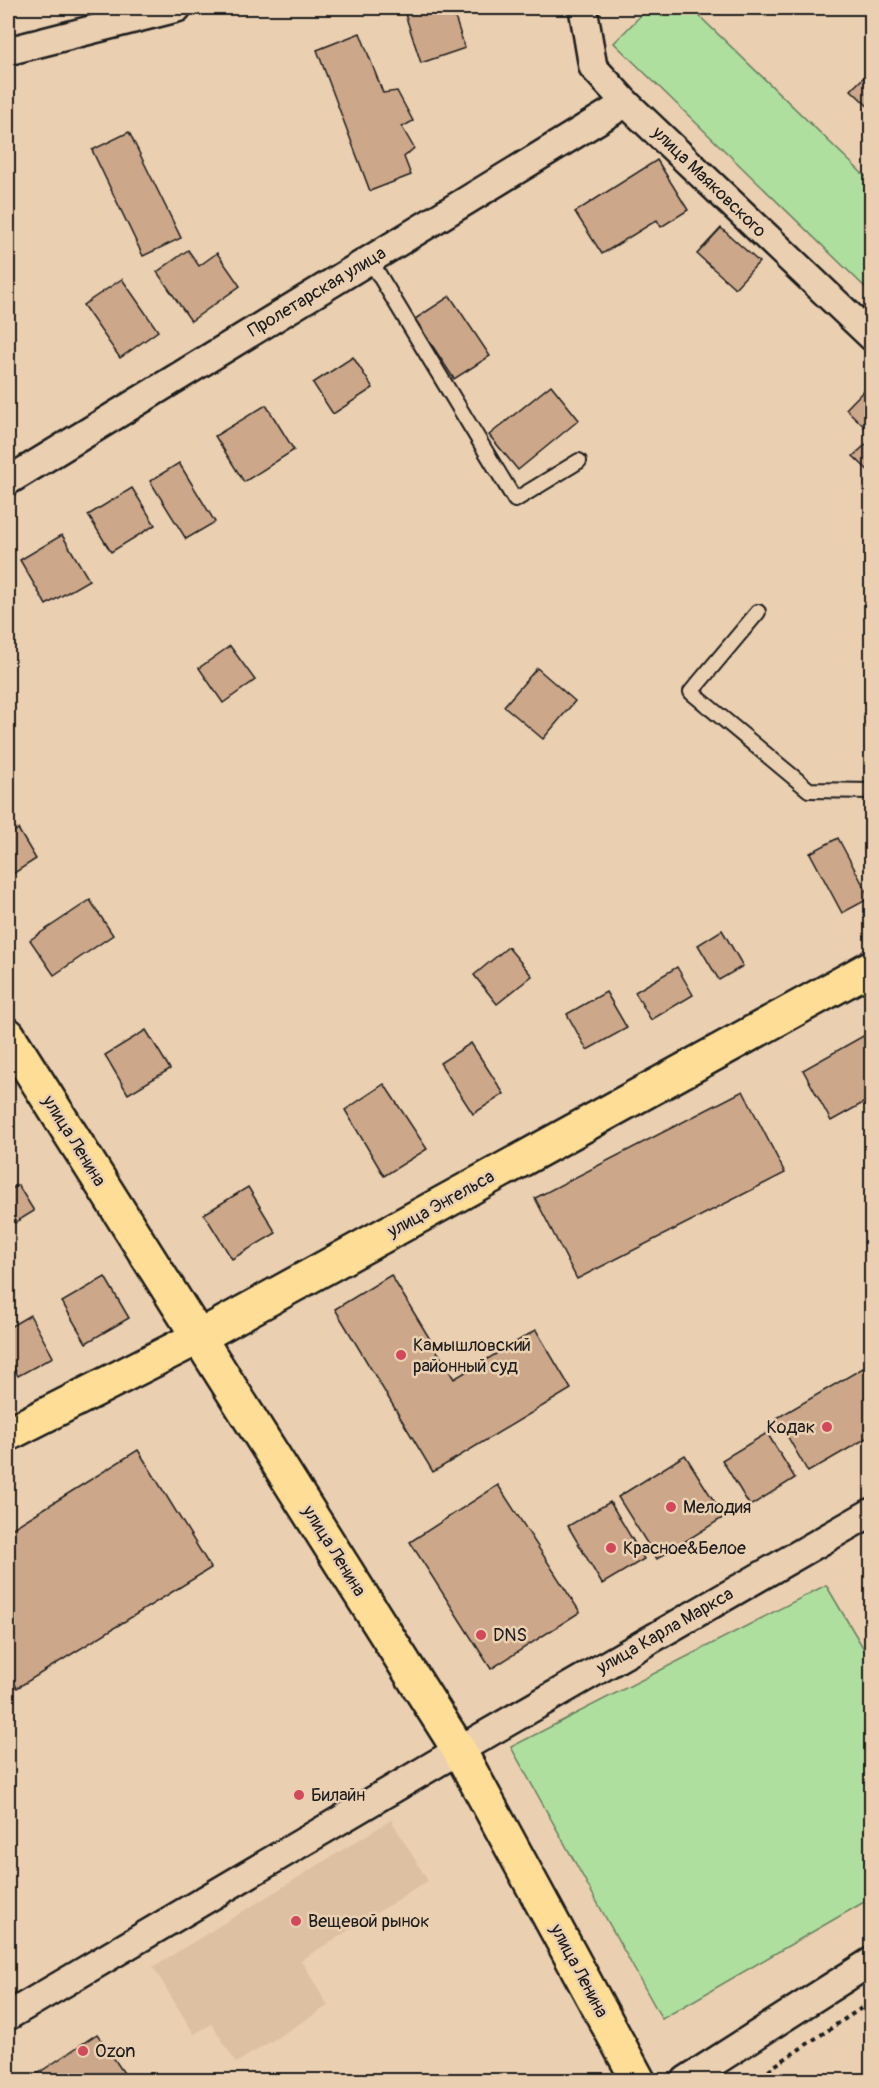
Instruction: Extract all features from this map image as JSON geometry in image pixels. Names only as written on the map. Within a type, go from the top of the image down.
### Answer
[{"type":"main road","name":"улица Энгельса","points":[[8,1434],[199,1337],[872,967]]},
{"type":"main road","name":"улица Ленина","points":[[8,1035],[459,1750],[638,2080]]},
{"type":"street","points":[[8,51],[177,8]]},
{"type":"street","name":"улица Маяковского","points":[[583,8],[593,67],[626,103],[872,337]]},
{"type":"street","name":"Пролетарская улица","points":[[8,481],[626,103]]},
{"type":"street","name":"улица Карла Маркса","points":[[8,2016],[459,1750],[872,1512]]},
{"type":"street","points":[[686,2080],[872,1961]]},
{"type":"lane","points":[[370,260],[515,500],[579,461]]},
{"type":"lane","points":[[758,612],[692,692],[809,790],[872,791]]},
{"type":"path","points":[[753,2080],[872,2001]]},
{"type":"shaded area","name":"Вещевой рынок","points":[[391,1820],[428,1881],[301,1960],[328,2006],[236,2063],[212,2024],[194,2034],[153,1967]]},
{"type":"green space","points":[[648,8],[691,8],[871,182],[871,293],[614,43]]},
{"type":"green space","points":[[826,1585],[871,1661],[871,1898],[662,2019],[511,1747]]},
{"type":"building","points":[[403,8],[452,8],[465,48],[421,63]]},
{"type":"building","points":[[360,33],[383,93],[397,91],[413,121],[402,127],[414,148],[404,157],[411,175],[370,191],[317,50]]},
{"type":"building","points":[[872,69],[872,110],[851,90]]},
{"type":"building","points":[[129,132],[181,238],[143,256],[92,150]]},
{"type":"building","points":[[657,160],[688,210],[661,227],[657,220],[602,254],[575,212]]},
{"type":"building","points":[[721,228],[759,262],[735,288],[697,254]]},
{"type":"building","points":[[188,250],[199,266],[217,253],[240,286],[191,321],[157,272]]},
{"type":"building","points":[[122,279],[158,331],[120,358],[83,305]]},
{"type":"building","points":[[450,296],[490,356],[454,379],[415,319]]},
{"type":"building","points":[[353,357],[373,388],[333,414],[313,383]]},
{"type":"building","points":[[872,382],[872,434],[846,409]]},
{"type":"building","points":[[551,385],[579,420],[518,470],[489,435]]},
{"type":"building","points":[[266,405],[294,450],[244,482],[215,436]]},
{"type":"building","points":[[872,439],[872,474],[853,456]]},
{"type":"building","points":[[179,463],[215,522],[186,539],[150,481]]},
{"type":"building","points":[[132,488],[155,525],[111,552],[88,515]]},
{"type":"building","points":[[62,535],[89,580],[46,605],[20,560]]},
{"type":"building","points":[[230,646],[255,680],[223,703],[199,668]]},
{"type":"building","points":[[537,668],[575,701],[543,739],[504,706]]},
{"type":"building","points":[[18,829],[36,859],[8,877],[8,836]]},
{"type":"building","points":[[838,838],[870,898],[842,913],[810,853]]},
{"type":"building","points":[[90,900],[113,935],[54,975],[30,940]]},
{"type":"building","points":[[722,930],[743,966],[719,980],[698,945]]},
{"type":"building","points":[[508,947],[532,976],[497,1004],[474,975]]},
{"type":"building","points":[[677,967],[693,995],[651,1020],[635,992]]},
{"type":"building","points":[[606,992],[627,1028],[587,1050],[567,1014]]},
{"type":"building","points":[[146,1030],[170,1069],[128,1094],[105,1055]]},
{"type":"building","points":[[872,1031],[872,1098],[831,1121],[803,1070]]},
{"type":"building","points":[[471,1043],[504,1094],[473,1114],[440,1063]]},
{"type":"building","points":[[384,1084],[427,1149],[384,1176],[345,1110]]},
{"type":"building","points":[[743,1091],[785,1173],[577,1279],[535,1198]]},
{"type":"building","points":[[18,1185],[34,1211],[8,1227],[8,1191]]},
{"type":"building","points":[[248,1187],[276,1233],[232,1259],[204,1214]]},
{"type":"building","name":"Камышловский районный суд","points":[[391,1275],[454,1379],[536,1330],[571,1389],[433,1472],[335,1309]]},
{"type":"building","points":[[105,1277],[129,1318],[86,1343],[62,1302]]},
{"type":"building","points":[[30,1315],[53,1357],[18,1376],[8,1357],[8,1328]]},
{"type":"building","name":"Кодак","points":[[863,1368],[872,1383],[872,1435],[808,1472],[777,1418]]},
{"type":"building","points":[[767,1433],[795,1478],[750,1506],[722,1460]]},
{"type":"building","points":[[138,1450],[211,1568],[17,1688],[8,1674],[8,1531]]},
{"type":"building","name":"Мелодия","points":[[685,1455],[724,1517],[657,1559],[618,1497]]},
{"type":"building","points":[[498,1485],[580,1612],[491,1669],[410,1542]]},
{"type":"building","points":[[610,1502],[644,1559],[602,1584],[568,1526]]},
{"type":"building","points":[[97,2034],[128,2079],[28,2080]]},
{"type":"place","name":"Камышловский районный суд","points":[[401,1355]]},
{"type":"place","name":"Кодак","points":[[827,1427]]},
{"type":"place","name":"Мелодия","points":[[671,1507]]},
{"type":"place","name":"Красное&Белое","points":[[611,1548]]},
{"type":"place","name":"DNS","points":[[481,1635]]},
{"type":"place","name":"Билайн","points":[[299,1795]]},
{"type":"place","name":"Вещевой рынок","points":[[296,1921]]},
{"type":"place","name":"Ozon","points":[[83,2051]]}]
